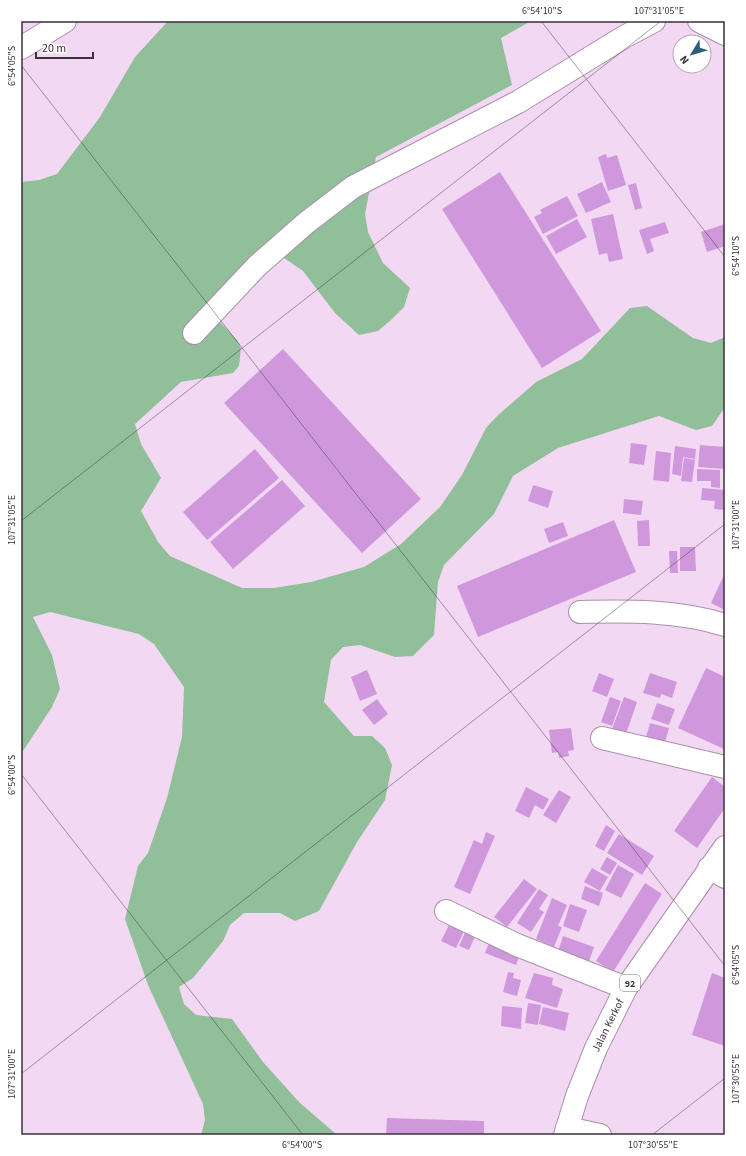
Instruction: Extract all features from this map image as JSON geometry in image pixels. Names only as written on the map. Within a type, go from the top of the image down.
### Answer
[{"type":"street","points":[[21,48],[65,21]]},
{"type":"street","points":[[194,333],[256,266],[306,223],[353,187],[518,102],[624,37],[654,21]]},
{"type":"street","points":[[698,21],[725,34]]},
{"type":"street","points":[[580,612],[642,610],[702,618],[725,625]]},
{"type":"street","points":[[602,738],[725,768]]},
{"type":"street","name":"Jalan Kerkof","points":[[566,1131],[577,1096],[596,1048],[626,988],[717,872],[725,846]]},
{"type":"street","points":[[446,911],[517,945],[626,988]]},
{"type":"street","points":[[566,1131],[600,1135]]},
{"type":"green space","points":[[168,21],[531,21],[501,38],[512,85],[376,157],[365,214],[368,232],[383,263],[410,288],[404,307],[391,320],[378,331],[359,335],[335,313],[303,271],[265,245],[205,306],[237,340],[241,348],[239,366],[233,373],[181,382],[135,424],[141,444],[161,478],[141,511],[158,542],[170,556],[242,588],[274,588],[311,582],[364,567],[401,544],[440,507],[462,475],[486,428],[497,416],[536,382],[582,359],[630,308],[647,306],[693,338],[711,343],[725,337],[725,407],[712,426],[696,430],[659,416],[558,448],[513,476],[494,514],[444,565],[438,582],[434,635],[413,656],[395,657],[360,645],[343,647],[331,660],[324,702],[354,736],[372,736],[385,748],[392,765],[385,800],[357,842],[319,911],[295,921],[280,913],[244,913],[230,925],[223,941],[193,978],[179,987],[184,1004],[196,1015],[232,1019],[263,1062],[299,1102],[337,1135],[201,1135],[205,1120],[203,1104],[148,985],[125,919],[138,866],[148,853],[167,798],[182,737],[184,687],[154,644],[139,634],[50,612],[33,617],[52,655],[60,689],[52,707],[21,754],[21,182],[39,180],[57,174],[100,117],[135,57]]},
{"type":"building","points":[[606,154],[607,158],[617,155],[626,185],[608,191],[598,157]]},
{"type":"building","points":[[500,172],[601,331],[542,368],[442,209]]},
{"type":"building","points":[[602,182],[611,202],[586,213],[577,194]]},
{"type":"building","points":[[636,183],[642,208],[635,210],[628,185]]},
{"type":"building","points":[[567,196],[578,216],[543,234],[534,217],[542,213],[540,210]]},
{"type":"building","points":[[613,214],[623,259],[609,262],[607,253],[599,255],[591,219]]},
{"type":"building","points":[[577,219],[587,237],[556,254],[546,236]]},
{"type":"building","points":[[665,222],[669,233],[650,239],[654,251],[647,254],[639,230]]},
{"type":"building","points":[[725,224],[725,246],[707,252],[701,232]]},
{"type":"building","points":[[283,349],[421,499],[362,553],[224,403]]},
{"type":"building","points":[[631,443],[647,445],[644,465],[629,463]]},
{"type":"building","points":[[700,445],[725,447],[725,469],[698,467]]},
{"type":"building","points":[[675,446],[696,449],[695,459],[683,457],[681,476],[672,474]]},
{"type":"building","points":[[255,449],[279,478],[207,540],[183,512]]},
{"type":"building","points":[[656,451],[671,453],[669,482],[653,480]]},
{"type":"building","points":[[684,458],[695,460],[692,482],[681,481]]},
{"type":"building","points":[[697,469],[720,470],[720,488],[711,487],[711,481],[697,481]]},
{"type":"building","points":[[282,480],[305,506],[233,569],[210,542]]},
{"type":"building","points":[[533,485],[553,491],[548,508],[528,501]]},
{"type":"building","points":[[702,488],[725,490],[725,510],[714,509],[715,501],[701,500]]},
{"type":"building","points":[[624,499],[643,501],[641,515],[623,513]]},
{"type":"building","points":[[614,520],[636,572],[478,637],[457,586]]},
{"type":"building","points":[[649,520],[650,546],[638,546],[637,521]]},
{"type":"building","points":[[563,522],[568,536],[549,543],[544,529]]},
{"type":"building","points":[[680,547],[695,547],[696,571],[680,571]]},
{"type":"building","points":[[669,551],[677,551],[678,573],[670,573]]},
{"type":"building","points":[[723,577],[725,578],[725,610],[711,603]]},
{"type":"building","points":[[706,668],[725,677],[724,749],[678,728]]},
{"type":"building","points":[[367,670],[377,694],[360,701],[351,677]]},
{"type":"building","points":[[599,673],[614,679],[607,697],[592,691]]},
{"type":"building","points":[[650,673],[677,682],[672,698],[661,694],[660,698],[643,693]]},
{"type":"building","points":[[610,697],[621,701],[612,726],[601,722]]},
{"type":"building","points":[[624,697],[637,702],[626,734],[612,729]]},
{"type":"building","points":[[377,699],[388,714],[374,725],[362,710]]},
{"type":"building","points":[[657,703],[675,709],[669,725],[651,719]]},
{"type":"building","points":[[650,723],[669,728],[665,742],[646,737]]},
{"type":"building","points":[[571,728],[574,750],[568,751],[569,756],[559,758],[558,752],[552,753],[549,730]]},
{"type":"building","points":[[712,777],[725,787],[725,808],[697,848],[674,831]]},
{"type":"building","points":[[526,787],[549,799],[543,810],[535,805],[529,818],[515,811]]},
{"type":"building","points":[[559,790],[571,797],[556,823],[543,815]]},
{"type":"building","points":[[606,825],[615,831],[604,851],[595,846]]},
{"type":"building","points":[[486,832],[495,836],[470,894],[454,887],[474,840],[482,844]]},
{"type":"building","points":[[619,834],[654,856],[642,875],[607,853]]},
{"type":"building","points":[[607,857],[617,863],[610,875],[600,869]]},
{"type":"building","points":[[618,865],[634,874],[621,898],[605,890]]},
{"type":"building","points":[[592,868],[608,877],[600,891],[584,882]]},
{"type":"building","points":[[524,879],[537,889],[507,927],[494,917]]},
{"type":"building","points":[[645,883],[662,894],[613,972],[596,961]]},
{"type":"building","points":[[585,886],[603,893],[599,906],[581,899]]},
{"type":"building","points":[[539,889],[548,895],[539,909],[544,912],[531,932],[517,923]]},
{"type":"building","points":[[552,898],[567,905],[558,926],[562,927],[554,947],[536,939]]},
{"type":"building","points":[[570,904],[587,910],[579,932],[563,926]]},
{"type":"building","points":[[452,919],[466,927],[456,948],[441,941]]},
{"type":"building","points":[[468,926],[478,930],[469,950],[459,946]]},
{"type":"building","points":[[563,936],[594,947],[587,967],[557,955]]},
{"type":"building","points":[[491,937],[522,949],[516,965],[485,953]]},
{"type":"building","points":[[508,972],[514,973],[513,978],[521,980],[517,996],[503,992]]},
{"type":"building","points":[[534,973],[553,978],[552,985],[563,989],[557,1008],[525,998]]},
{"type":"building","points":[[712,973],[725,978],[725,1046],[692,1035]]},
{"type":"building","points":[[528,1003],[541,1005],[538,1025],[525,1023]]},
{"type":"building","points":[[502,1006],[522,1008],[521,1029],[501,1026]]},
{"type":"building","points":[[543,1007],[569,1013],[565,1031],[539,1024]]},
{"type":"building","points":[[387,1118],[484,1121],[484,1135],[386,1135]]}]
